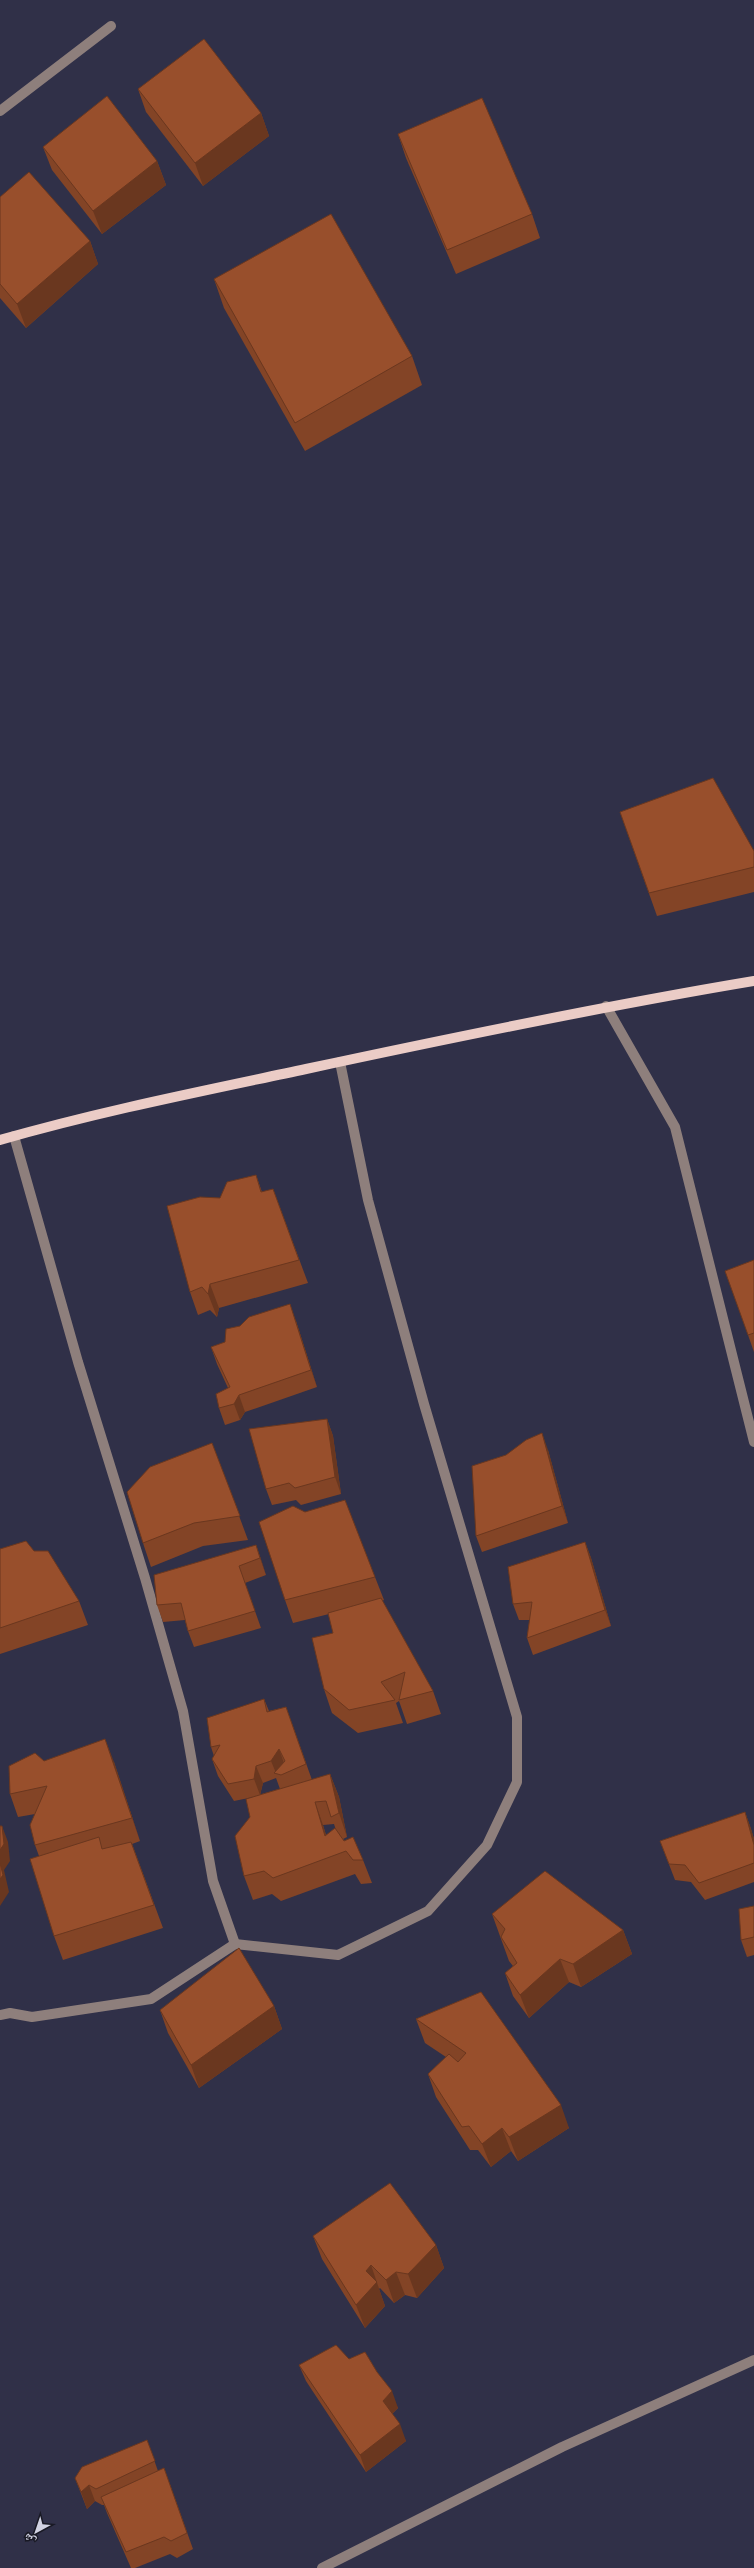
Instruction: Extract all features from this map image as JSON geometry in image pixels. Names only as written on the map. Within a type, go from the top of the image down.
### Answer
[{"type":"main road","points":[[0,1140],[107,1111],[606,1006],[754,981]]},
{"type":"street","points":[[0,112],[111,26]]},
{"type":"street","points":[[606,1006],[675,1127],[754,1442]]},
{"type":"street","points":[[0,2014],[10,2013],[32,2017],[151,1998],[235,1944],[338,1955],[428,1911],[486,1845],[517,1782],[518,1717],[424,1404],[368,1200],[340,1062]]},
{"type":"street","points":[[14,1136],[78,1362],[146,1578],[183,1711],[213,1881],[235,1944]]},
{"type":"street","points":[[322,2568],[562,2447],[754,2360]]},
{"type":"building","points":[[204,39],[261,113],[195,163],[138,89]]},
{"type":"building","points":[[107,96],[157,161],[93,211],[43,147]]},
{"type":"building","points":[[482,98],[532,214],[447,250],[398,134]]},
{"type":"building","points":[[29,172],[90,241],[17,304],[0,284],[0,197]]},
{"type":"building","points":[[331,214],[412,356],[295,423],[214,279]]},
{"type":"building","points":[[713,778],[754,851],[754,867],[649,893],[620,812]]},
{"type":"building","points":[[256,1175],[261,1192],[273,1189],[299,1260],[210,1284],[208,1294],[202,1287],[190,1292],[167,1206],[200,1197],[220,1198],[227,1182]]},
{"type":"building","points":[[754,1260],[754,1333],[748,1335],[725,1271]]},
{"type":"building","points":[[290,1304],[311,1370],[239,1395],[234,1404],[219,1408],[216,1394],[230,1387],[211,1347],[225,1342],[226,1329],[240,1326],[249,1317]]},
{"type":"building","points":[[327,1419],[335,1477],[295,1488],[289,1483],[266,1489],[249,1429]]},
{"type":"building","points":[[542,1433],[562,1506],[476,1536],[472,1466],[506,1455],[526,1440]]},
{"type":"building","points":[[212,1443],[240,1516],[194,1523],[143,1543],[127,1492],[150,1467]]},
{"type":"building","points":[[345,1500],[375,1577],[285,1600],[259,1522],[293,1506],[305,1512]]},
{"type":"building","points":[[26,1541],[34,1551],[48,1551],[79,1601],[0,1628],[0,1549]]},
{"type":"building","points":[[585,1542],[605,1610],[527,1638],[532,1602],[513,1604],[508,1567]]},
{"type":"building","points":[[256,1545],[260,1558],[239,1566],[255,1611],[188,1631],[181,1603],[157,1605],[154,1575]]},
{"type":"building","points":[[381,1598],[433,1691],[399,1700],[405,1672],[381,1682],[395,1700],[349,1710],[324,1689],[312,1638],[333,1633],[328,1613]]},
{"type":"building","points":[[264,1699],[267,1712],[286,1707],[306,1764],[281,1775],[274,1773],[285,1761],[279,1749],[271,1761],[256,1766],[254,1779],[228,1784],[212,1759],[220,1745],[211,1747],[207,1718]]},
{"type":"building","points":[[105,1739],[132,1818],[35,1845],[30,1825],[47,1786],[10,1794],[9,1766],[35,1753],[44,1761]]},
{"type":"building","points":[[330,1774],[339,1813],[331,1817],[326,1801],[315,1802],[325,1836],[335,1828],[344,1841],[353,1837],[363,1860],[353,1860],[346,1851],[273,1878],[264,1871],[244,1876],[235,1836],[250,1817],[246,1799]]},
{"type":"building","points":[[745,1812],[754,1845],[754,1863],[699,1883],[685,1865],[669,1864],[660,1841]]},
{"type":"building","points":[[0,1826],[2,1826],[4,1844],[0,1850]]},
{"type":"building","points":[[99,1837],[102,1849],[131,1842],[154,1905],[54,1936],[30,1859]]},
{"type":"building","points":[[0,1863],[3,1875],[0,1879]]},
{"type":"building","points":[[545,1871],[623,1930],[573,1964],[560,1959],[520,1995],[505,1973],[517,1963],[501,1937],[505,1929],[492,1914]]},
{"type":"building","points":[[754,1906],[754,1937],[741,1940],[739,1909]]},
{"type":"building","points":[[239,1948],[274,2006],[191,2065],[160,2010]]},
{"type":"building","points":[[481,1992],[561,2105],[509,2137],[502,2128],[482,2144],[469,2126],[462,2127],[428,2074],[449,2054],[458,2062],[466,2053],[416,2019]]},
{"type":"building","points":[[390,2183],[436,2245],[408,2274],[396,2272],[386,2280],[371,2265],[366,2271],[377,2282],[356,2305],[313,2236]]},
{"type":"building","points":[[336,2345],[349,2359],[365,2352],[377,2372],[392,2391],[383,2401],[400,2424],[360,2455],[299,2365]]},
{"type":"building","points":[[147,2440],[155,2461],[96,2489],[89,2485],[81,2492],[75,2478],[82,2467]]},
{"type":"building","points":[[164,2468],[187,2533],[171,2541],[164,2537],[126,2552],[101,2497]]}]
